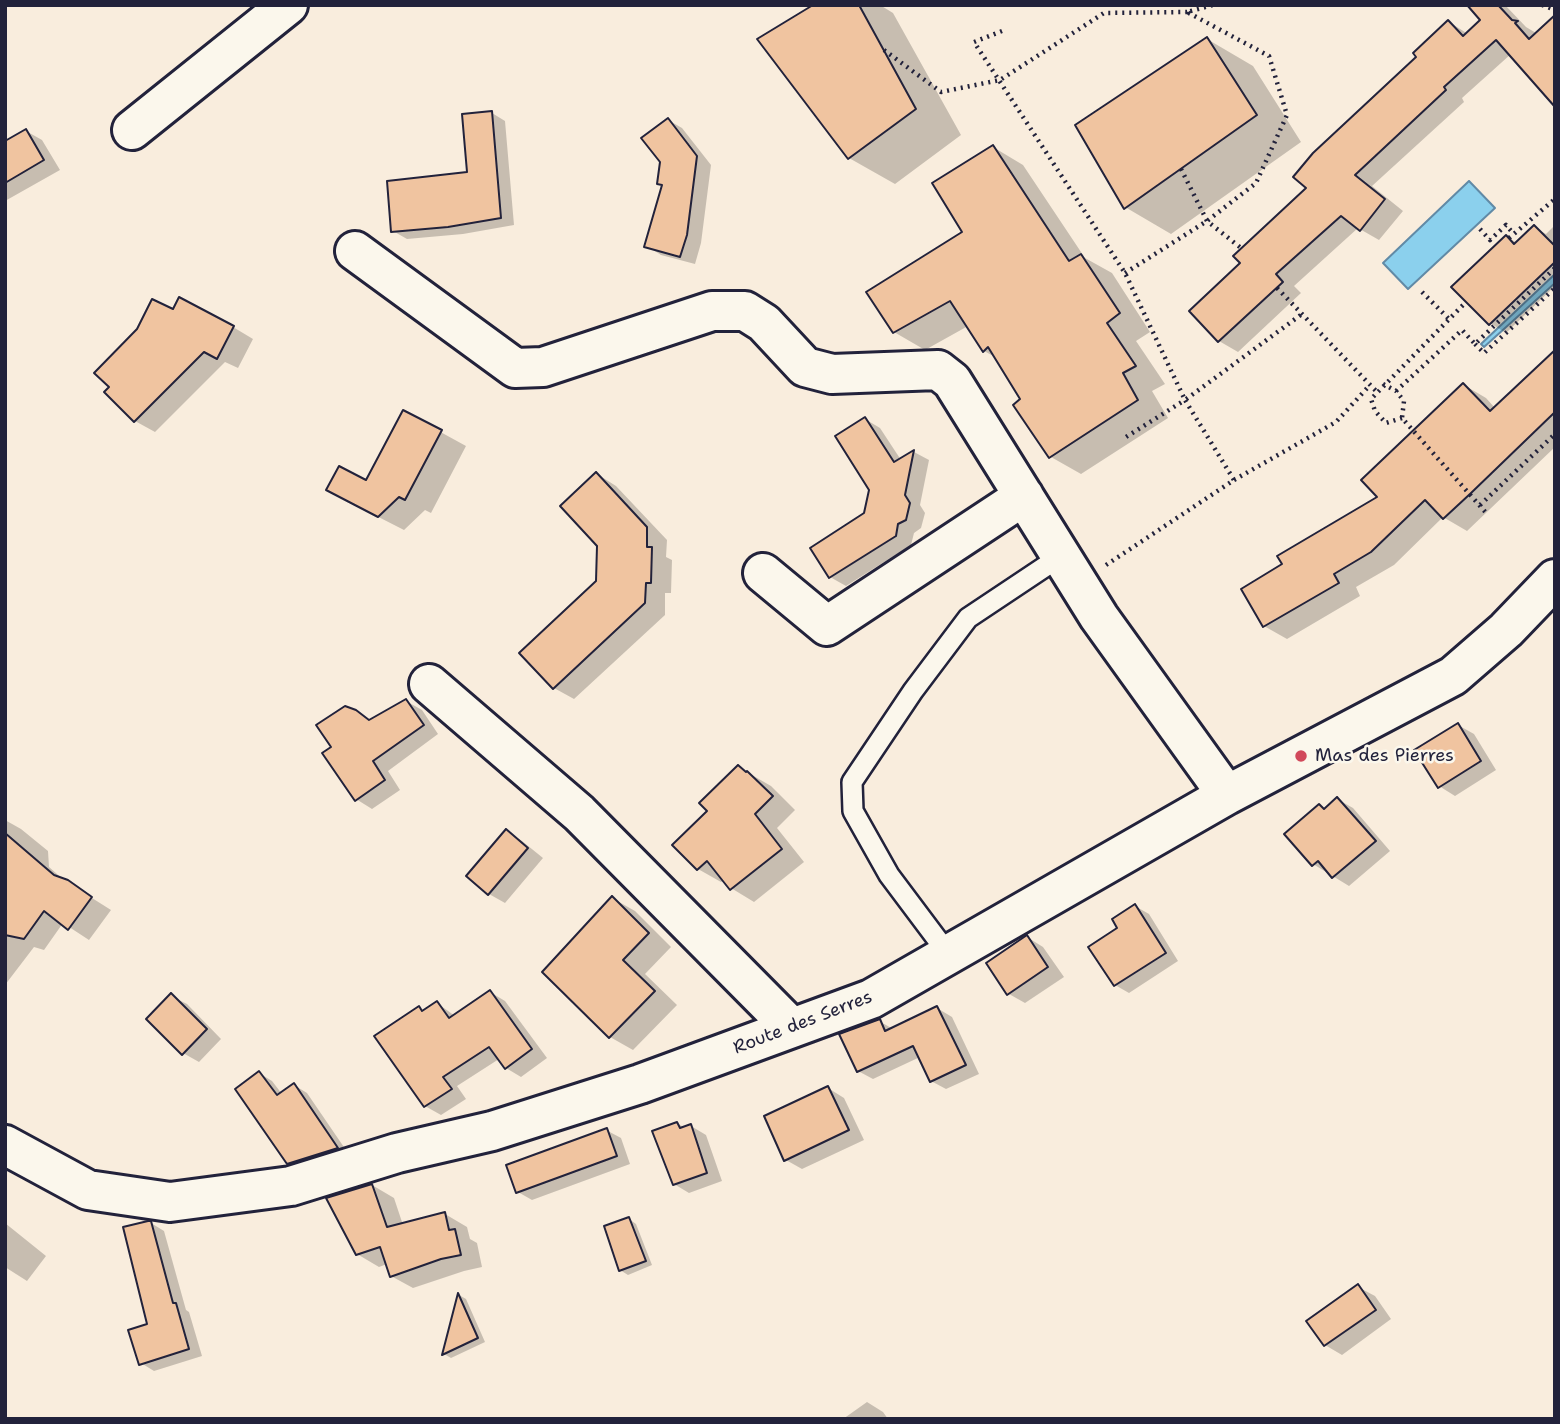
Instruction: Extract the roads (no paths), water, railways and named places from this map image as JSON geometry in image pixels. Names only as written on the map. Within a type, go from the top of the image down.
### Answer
[{"type":"street","points":[[132,130],[288,5]]},
{"type":"street","points":[[355,251],[515,368],[543,367],[712,311],[745,312],[764,323],[805,367],[832,374],[938,370],[953,381],[1024,496],[1079,570],[1098,617],[1227,795]]},
{"type":"street","points":[[763,573],[827,626],[1024,496]]},
{"type":"street","name":"Route des Serres","points":[[5,1145],[88,1190],[170,1202],[291,1186],[397,1153],[492,1130],[640,1084],[871,999],[1227,795],[1453,676],[1506,630],[1555,579]]},
{"type":"street","points":[[429,684],[579,813],[792,1028]]},
{"type":"lane","points":[[949,955],[889,875],[853,811],[852,782],[912,691],[968,618],[1079,570]]},
{"type":"water","points":[[1469,181],[1495,208],[1408,289],[1383,263]]},
{"type":"water","points":[[1555,274],[1555,283],[1484,347],[1481,344]]},
{"type":"place","name":"Mas des Pierres","points":[[1301,756]]}]
